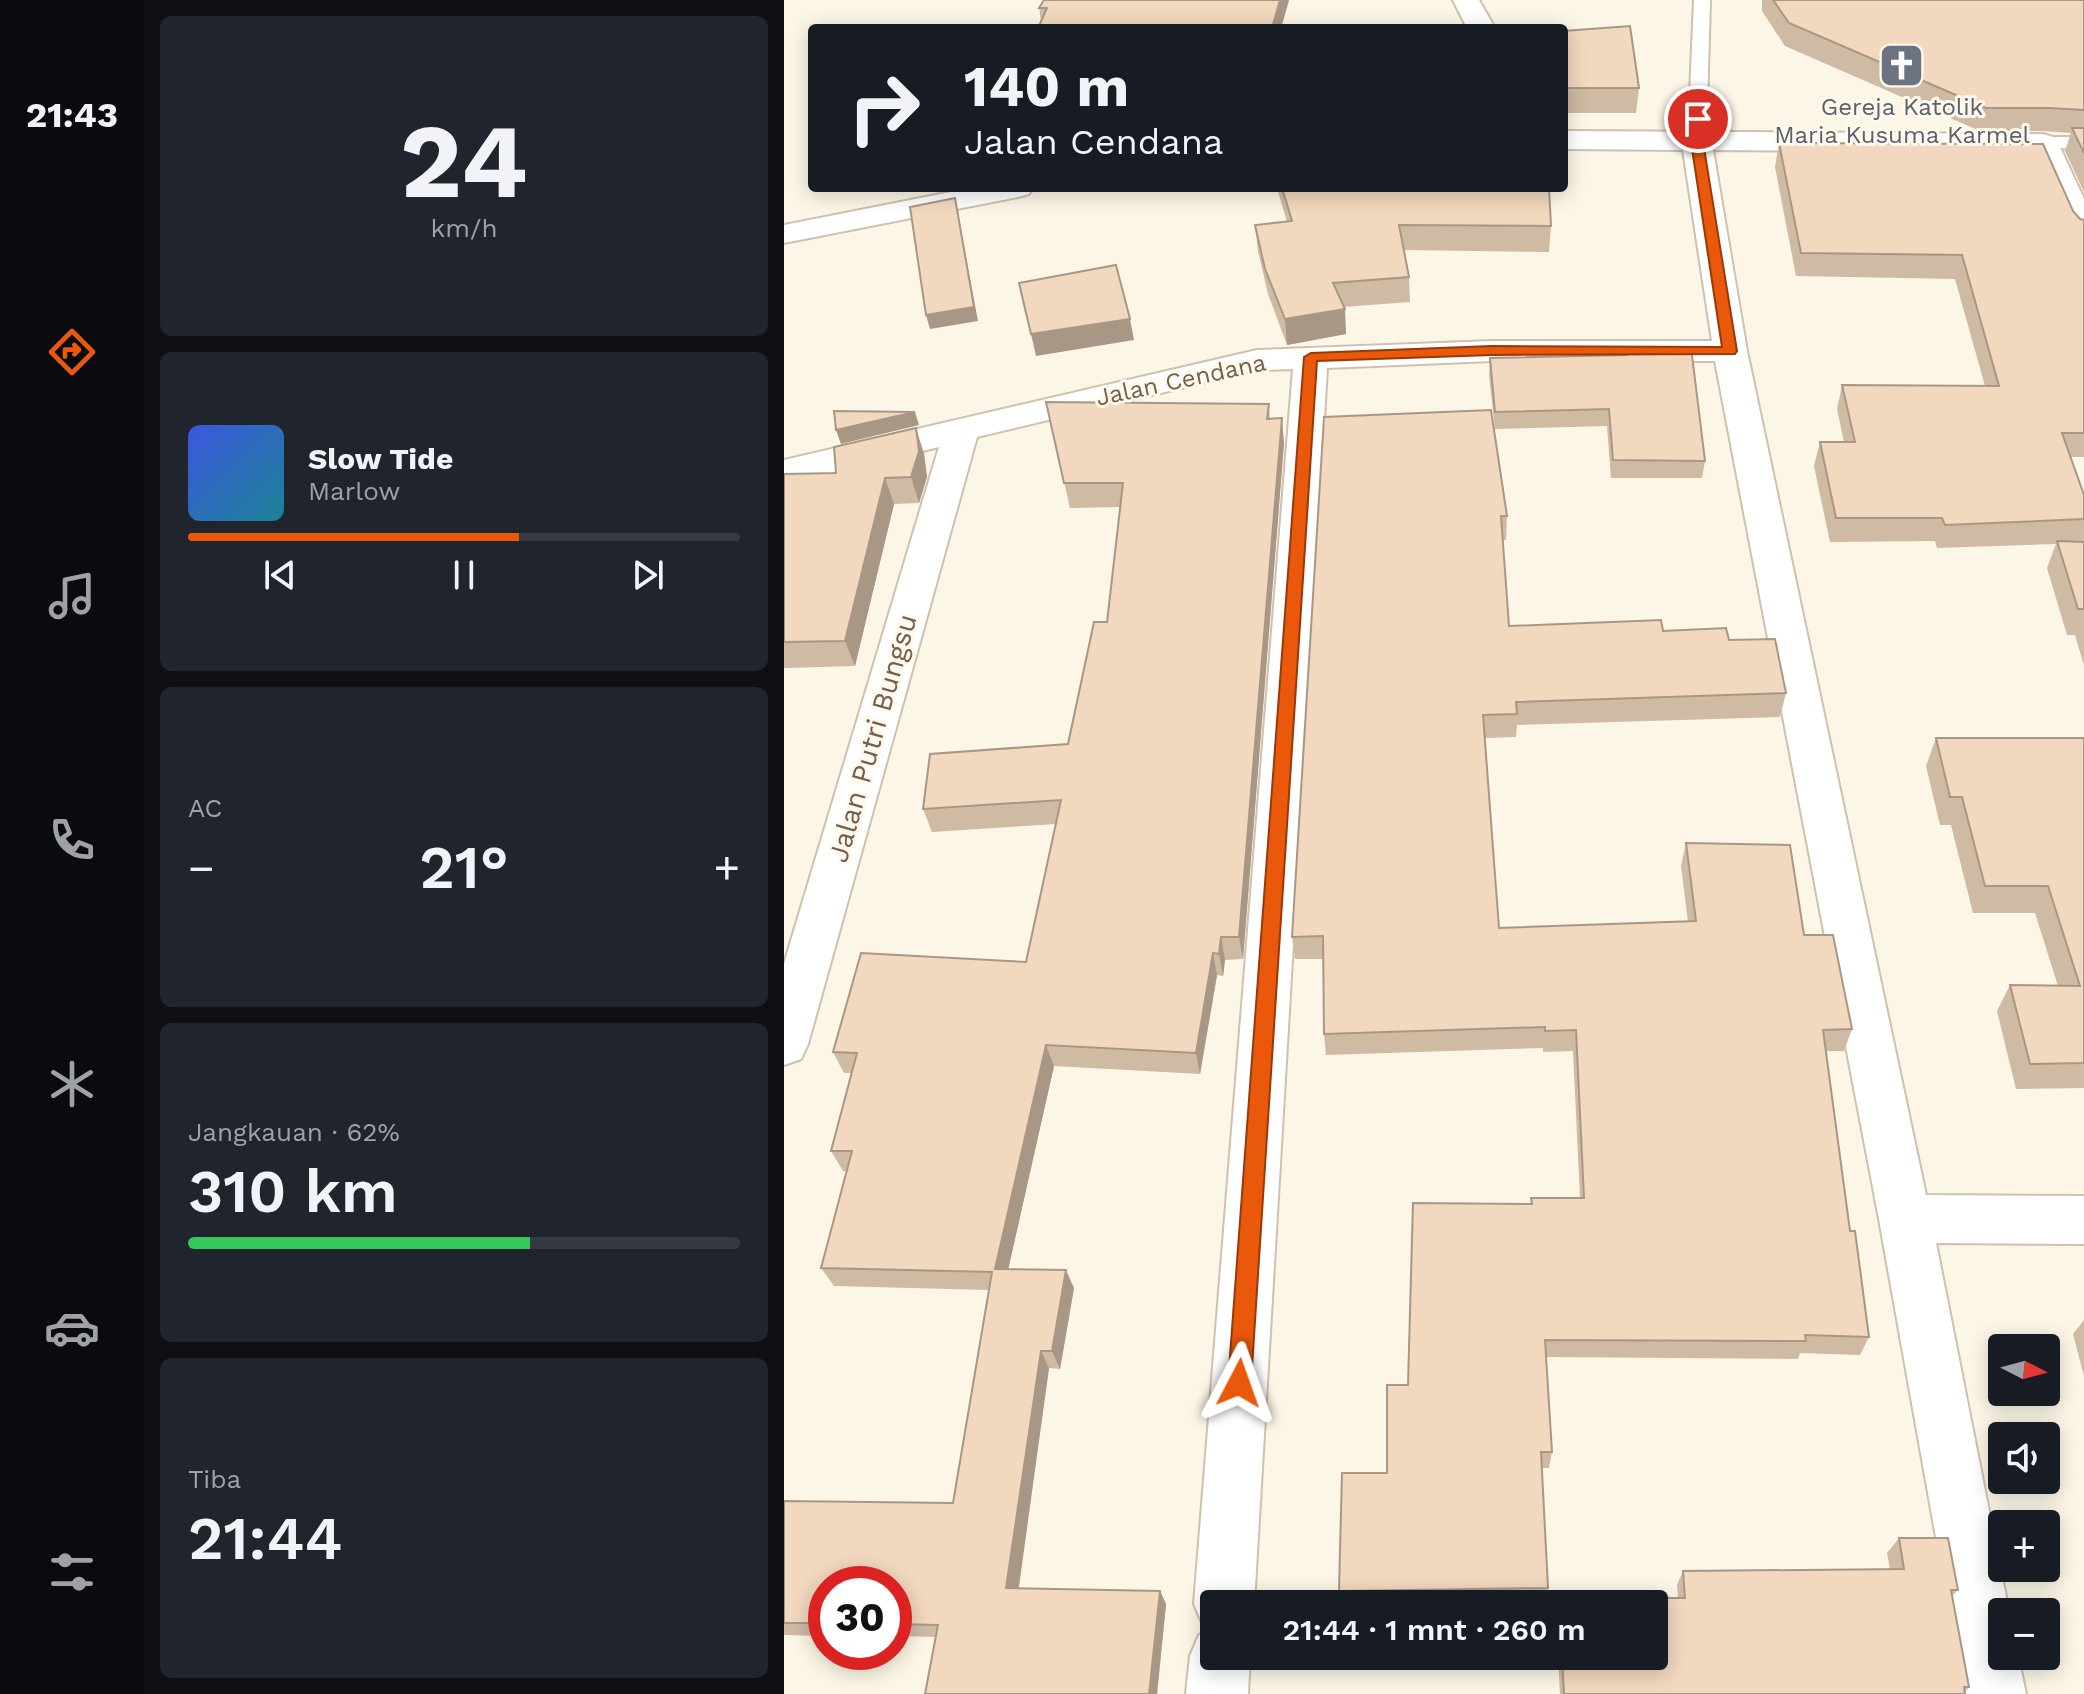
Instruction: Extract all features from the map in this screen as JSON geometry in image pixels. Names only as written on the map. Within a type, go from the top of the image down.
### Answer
[{"type":"street","points":[[1466,0],[1479,24]]},
{"type":"street","points":[[1568,140],[2043,143],[2084,233]]},
{"type":"street","points":[[1697,142],[1730,351],[1905,1219],[1995,1694]]},
{"type":"street","points":[[784,234],[998,192]]},
{"type":"street","name":"Jalan Cendana","points":[[784,472],[1257,360],[1492,351],[1730,351]]},
{"type":"street","points":[[1225,1590],[1311,357]]},
{"type":"street","name":"Jalan Putri Bungsu","points":[[784,1044],[961,432]]},
{"type":"street","points":[[1905,1219],[2084,1220]]},
{"type":"street","points":[[1217,1694],[1219,1670]]},
{"type":"lane","points":[[1697,142],[1702,0]]},
{"type":"lane","points":[[2043,143],[2084,143]]},
{"type":"building","points":[[1044,0],[1280,0],[1273,24],[1040,24],[1047,8],[1039,8]]},
{"type":"building","points":[[1773,0],[2084,0],[2084,110],[1986,108],[1789,23]]},
{"type":"building","points":[[1630,26],[1639,88],[1568,88],[1568,31]]},
{"type":"building","points":[[2072,128],[2084,128],[2084,153]]},
{"type":"building","points":[[1779,143],[2043,144],[2073,211],[2084,220],[2084,433],[2062,433],[2084,495],[2084,519],[1945,525],[1942,518],[1836,518],[1820,442],[1855,442],[1842,385],[1999,386],[1962,255],[1801,253]]},
{"type":"building","points":[[1283,192],[1549,192],[1551,226],[1399,225],[1409,277],[1333,283],[1345,309],[1285,319],[1265,269],[1255,225],[1292,221]]},
{"type":"building","points":[[955,198],[974,307],[926,315],[910,207]]},
{"type":"building","points":[[1116,265],[1130,319],[1031,334],[1019,283]]},
{"type":"building","points":[[1627,347],[1691,347],[1705,461],[1613,460],[1609,409],[1495,412],[1490,358],[1627,355]]},
{"type":"building","points":[[1046,402],[1269,404],[1267,419],[1282,418],[1239,937],[1221,937],[1219,954],[1213,953],[1196,1053],[1046,1045],[995,1269],[1066,1270],[1052,1351],[1041,1351],[1006,1588],[1160,1591],[1149,1694],[925,1694],[938,1625],[912,1624],[912,1566],[808,1566],[808,1623],[784,1623],[784,1501],[953,1503],[992,1272],[821,1268],[852,1151],[831,1151],[857,1053],[833,1052],[861,953],[1026,962],[1061,800],[923,809],[930,754],[1068,744],[1094,622],[1107,622],[1123,483],[1064,483]]},
{"type":"building","points":[[1491,410],[1507,516],[1501,516],[1509,626],[1661,620],[1663,631],[1726,628],[1729,640],[1775,639],[1786,693],[1516,702],[1517,714],[1483,715],[1499,928],[1696,921],[1686,843],[1790,845],[1804,935],[1833,935],[1852,1029],[1823,1030],[1850,1231],[1855,1231],[1869,1337],[1805,1335],[1806,1341],[1545,1340],[1552,1452],[1541,1452],[1548,1588],[1339,1590],[1342,1473],[1387,1473],[1387,1385],[1408,1385],[1413,1203],[1532,1204],[1531,1198],[1584,1198],[1576,1030],[1545,1031],[1545,1027],[1324,1034],[1323,936],[1292,937],[1324,417]]},
{"type":"building","points":[[834,411],[915,412],[836,430]]},
{"type":"building","points":[[916,428],[919,451],[911,477],[885,478],[845,641],[784,642],[784,474],[836,473],[834,447]]},
{"type":"building","points":[[2057,541],[2084,542],[2084,609],[2078,609]]},
{"type":"building","points":[[1936,738],[2084,738],[2084,1063],[2030,1064],[2010,985],[2080,986],[2048,886],[1985,886],[1962,797],[1950,797]]},
{"type":"building","points":[[1899,1538],[1948,1538],[1958,1590],[1951,1590],[1969,1687],[1964,1687],[1965,1694],[1564,1694],[1563,1670],[1668,1670],[1668,1598],[1685,1598],[1683,1571],[1904,1569]]},
{"type":"place","name":"Gereja Katolik Maria Kusuma Karmel","points":[[1902,65]]},
{"type":"route","points":[[1239,1383],[1311,357],[1492,351],[1730,351],[1697,142],[1698,119]]}]
